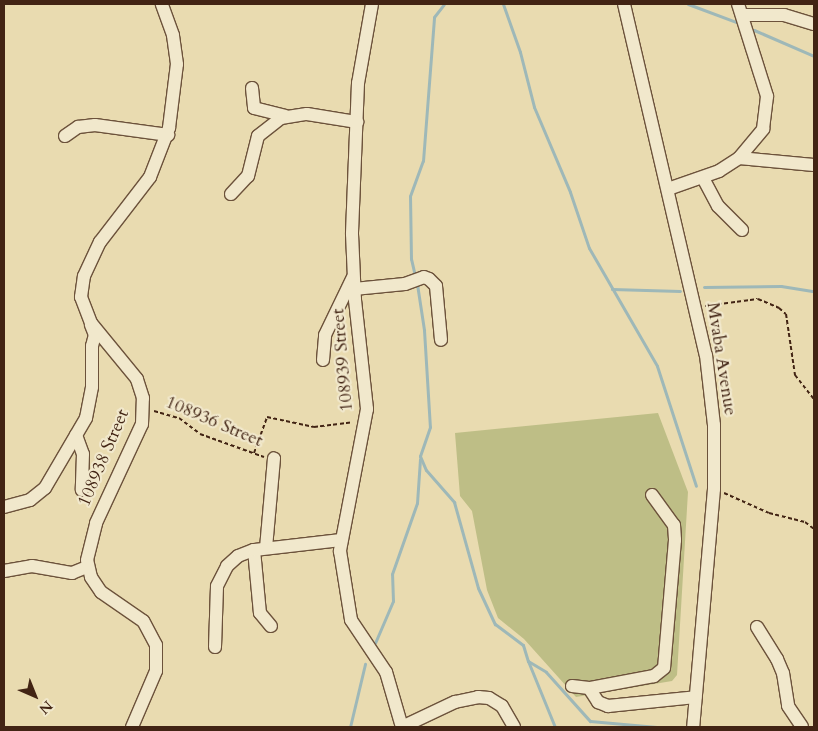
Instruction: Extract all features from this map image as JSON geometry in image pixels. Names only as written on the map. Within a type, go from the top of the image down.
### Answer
[{"type":"street","name":"108938 Street","points":[[87,567],[89,544],[96,523],[142,424],[144,408],[137,379],[91,323],[81,297],[86,270],[100,242],[150,177],[168,135],[175,98],[177,64],[173,35],[162,4]]},
{"type":"street","name":"108939 Street","points":[[372,4],[358,84],[353,283],[367,397],[365,421],[340,540],[341,566],[351,620],[386,672],[402,727]]},
{"type":"street","name":"Mvaba Avenue","points":[[624,4],[695,307],[711,391],[714,489],[693,727]]},
{"type":"street","points":[[668,189],[703,178],[739,158],[763,129],[767,106],[760,68],[740,10],[784,16],[814,24]]},
{"type":"street","points":[[252,88],[254,108],[285,116],[307,114],[357,122]]},
{"type":"street","points":[[232,194],[248,176],[258,136],[285,116]]},
{"type":"street","points":[[65,136],[78,127],[95,125],[168,135]]},
{"type":"street","points":[[739,158],[814,165]]},
{"type":"street","points":[[703,178],[718,206],[742,230]]},
{"type":"street","points":[[323,360],[325,335],[353,283],[410,281],[424,277],[436,286],[441,340]]},
{"type":"street","points":[[4,507],[21,504],[37,495],[57,471],[76,435],[91,401],[92,346],[95,335],[91,323]]},
{"type":"street","points":[[76,435],[82,454],[82,490]]},
{"type":"street","points":[[271,626],[260,613],[260,549],[274,458]]},
{"type":"street","points":[[572,686],[589,688],[654,676],[664,668],[675,540],[674,525],[652,495]]},
{"type":"street","points":[[215,647],[221,575],[238,556],[260,549],[340,540]]},
{"type":"street","points":[[4,572],[32,566],[72,573],[87,567],[101,592],[143,621],[156,645],[156,671],[132,727]]},
{"type":"street","points":[[757,628],[783,673],[788,706],[802,727]]},
{"type":"street","points":[[589,688],[598,702],[608,706],[696,697]]},
{"type":"street","points":[[402,727],[455,702],[478,696],[489,698],[502,706],[514,727]]},
{"type":"path","points":[[695,307],[758,299],[779,308],[786,314],[795,375],[814,398]]},
{"type":"path","name":"108936 Street","points":[[144,408],[179,418],[200,434],[254,454],[274,458]]},
{"type":"path","points":[[254,454],[267,417],[324,427],[328,423],[365,421]]},
{"type":"path","points":[[714,489],[769,512],[804,522],[814,529]]},
{"type":"green space","points":[[658,413],[688,492],[677,675],[672,681],[576,697],[524,639],[498,618],[487,590],[472,511],[460,496],[455,433]]},
{"type":"waterway","points":[[415,276],[411,259],[410,196],[423,161],[434,17],[444,4]]},
{"type":"waterway","points":[[503,4],[520,52],[534,107],[570,192],[589,248],[657,366],[696,486]]},
{"type":"waterway","points":[[688,4],[736,22]]},
{"type":"waterway","points":[[754,30],[814,56]]},
{"type":"waterway","points":[[417,284],[424,330],[430,427],[420,456],[426,470],[454,502],[478,588],[495,624],[523,645],[528,661],[546,672],[590,721],[657,727]]},
{"type":"waterway","points":[[704,287],[781,286],[814,291]]},
{"type":"waterway","points":[[612,289],[680,291]]},
{"type":"waterway","points":[[375,643],[393,601],[392,574],[417,503],[420,459]]},
{"type":"waterway","points":[[528,661],[555,727]]},
{"type":"waterway","points":[[350,727],[365,664]]}]
